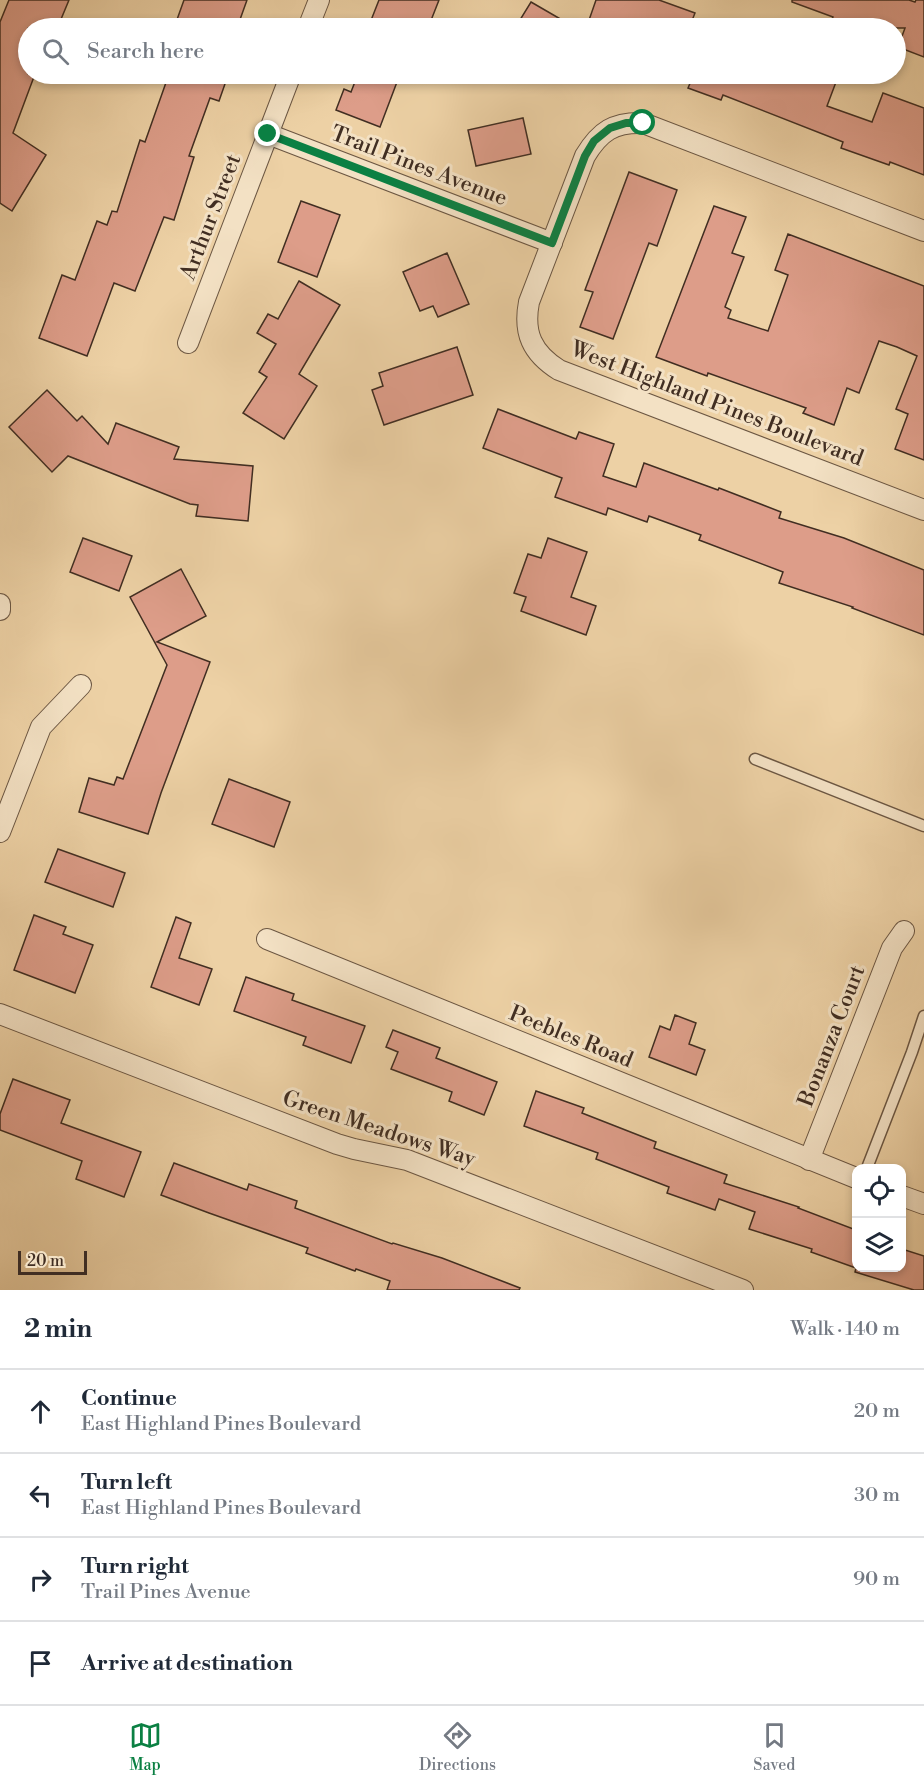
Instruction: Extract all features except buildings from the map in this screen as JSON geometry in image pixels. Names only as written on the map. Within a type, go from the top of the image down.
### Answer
[{"type":"street","points":[[312,18],[319,0]]},
{"type":"street","name":"Arthur Street","points":[[188,343],[287,84]]},
{"type":"street","name":"West Highland Pines Boulevard","points":[[924,231],[643,123],[626,123],[610,128],[594,141],[585,156],[529,302],[526,318],[528,335],[545,361],[570,374],[924,510]]},
{"type":"street","name":"Trail Pines Avenue","points":[[268,134],[552,243]]},
{"type":"street","points":[[0,604],[0,610]]},
{"type":"street","points":[[0,832],[40,728],[81,685]]},
{"type":"street","name":"Bonanza Court","points":[[809,1160],[892,948],[904,931]]},
{"type":"street","name":"Peebles Road","points":[[267,939],[852,1176]]},
{"type":"street","name":"Green Meadows Way","points":[[0,1014],[337,1144],[407,1160],[743,1290]]},
{"type":"street","points":[[906,1197],[924,1204]]},
{"type":"lane","points":[[755,759],[924,826]]},
{"type":"lane","points":[[869,1164],[924,1016]]},
{"type":"route","points":[[268,134],[552,243],[585,156],[594,141],[610,128],[626,123],[643,123]]}]
